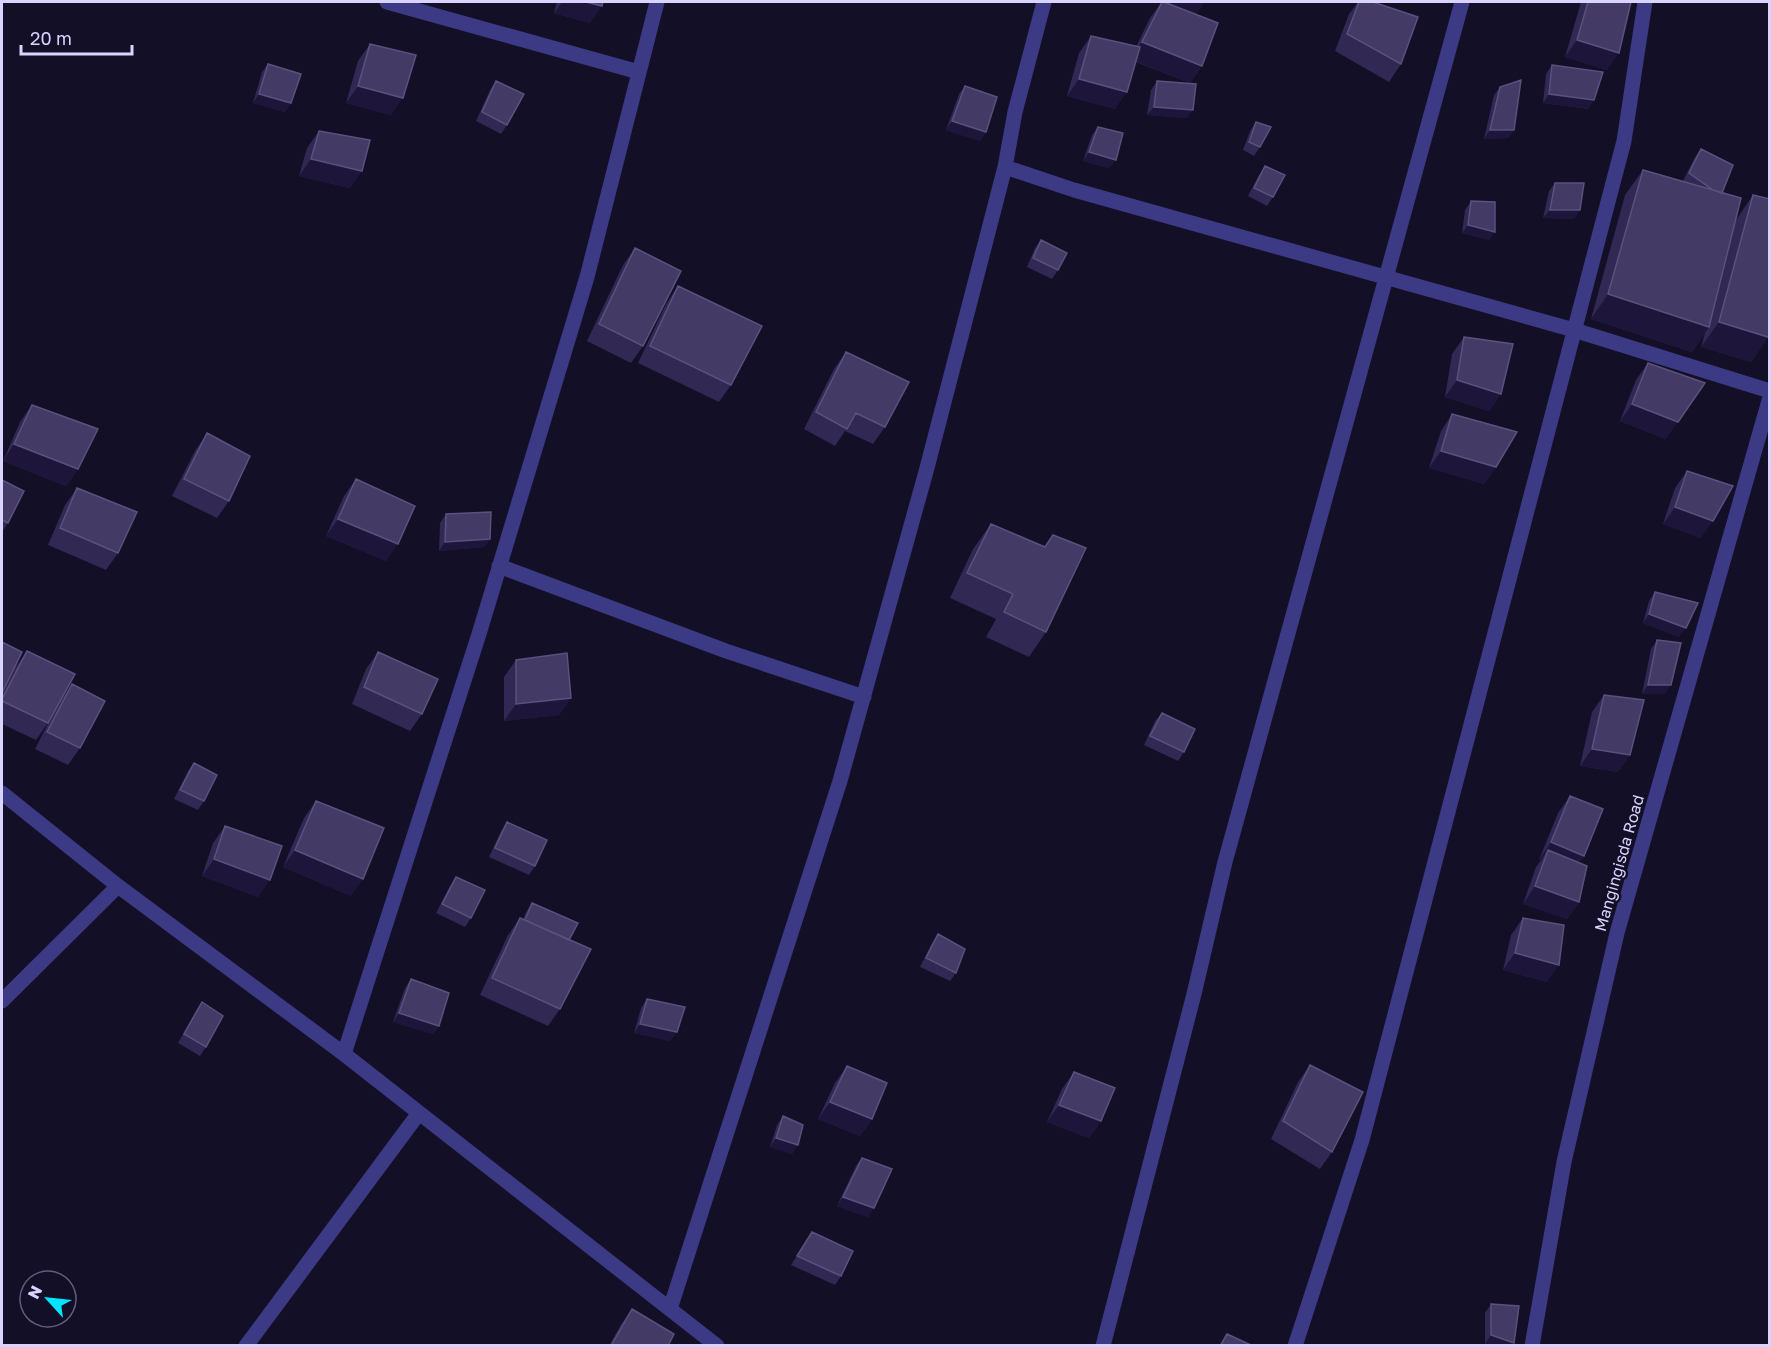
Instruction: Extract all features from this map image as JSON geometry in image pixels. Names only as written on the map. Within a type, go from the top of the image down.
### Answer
[{"type":"street","points":[[387,2],[639,72]]},
{"type":"street","points":[[344,1054],[499,566],[587,277],[657,2]]},
{"type":"street","points":[[670,1309],[840,781],[927,468],[1005,167],[1015,112],[1044,2]]},
{"type":"street","points":[[1103,1346],[1194,994],[1225,862],[1462,2]]},
{"type":"street","points":[[1295,1346],[1362,1140],[1624,141],[1645,2]]},
{"type":"street","points":[[1005,167],[1074,190],[1574,330],[1770,392]]},
{"type":"street","name":"Mangingisda Road","points":[[1532,1346],[1564,1162],[1617,933],[1770,397]]},
{"type":"street","points":[[499,566],[726,651],[864,697]]},
{"type":"street","points":[[2,793],[118,886],[344,1054],[717,1346]]},
{"type":"street","points":[[2,1001],[118,886]]},
{"type":"street","points":[[246,1346],[419,1113]]},
{"type":"building","points":[[586,2],[603,2],[602,6]]},
{"type":"building","points":[[1162,2],[1218,23],[1202,66],[1142,42]]},
{"type":"building","points":[[1359,2],[1373,2],[1418,17],[1401,64],[1347,34]]},
{"type":"building","points":[[1588,2],[1631,2],[1619,53],[1577,40]]},
{"type":"building","points":[[1091,36],[1140,47],[1127,92],[1079,79]]},
{"type":"building","points":[[370,44],[416,55],[403,98],[358,86]]},
{"type":"building","points":[[268,64],[301,74],[291,103],[259,94]]},
{"type":"building","points":[[1552,65],[1603,72],[1594,100],[1549,94]]},
{"type":"building","points":[[1521,80],[1514,130],[1490,130],[1500,87]]},
{"type":"building","points":[[496,81],[524,94],[507,125],[482,112]]},
{"type":"building","points":[[1157,81],[1196,84],[1193,110],[1154,107]]},
{"type":"building","points":[[965,86],[997,97],[986,132],[952,121]]},
{"type":"building","points":[[1256,122],[1271,127],[1260,147],[1249,142]]},
{"type":"building","points":[[1098,127],[1123,133],[1116,160],[1089,152]]},
{"type":"building","points":[[319,131],[370,140],[362,171],[311,159]]},
{"type":"building","points":[[1701,149],[1733,165],[1722,193],[1713,190],[1689,173]]},
{"type":"building","points":[[1265,166],[1285,175],[1273,197],[1254,188]]},
{"type":"building","points":[[1643,170],[1741,198],[1709,327],[1608,294]]},
{"type":"building","points":[[1555,183],[1584,183],[1580,210],[1550,210]]},
{"type":"building","points":[[1753,195],[1770,199],[1770,333],[1768,337],[1719,322]]},
{"type":"building","points":[[1471,201],[1495,202],[1495,232],[1468,225]]},
{"type":"building","points":[[1041,240],[1067,253],[1058,270],[1033,258]]},
{"type":"building","points":[[635,248],[681,271],[643,346],[599,324]]},
{"type":"building","points":[[678,286],[762,326],[731,385],[650,346]]},
{"type":"building","points":[[1464,337],[1513,344],[1501,394],[1457,380]]},
{"type":"building","points":[[846,352],[909,382],[885,427],[856,413],[847,429],[816,412]]},
{"type":"building","points":[[1648,363],[1705,383],[1678,422],[1632,404]]},
{"type":"building","points":[[32,405],[98,429],[78,469],[14,444]]},
{"type":"building","points":[[1452,414],[1517,432],[1496,467],[1441,451]]},
{"type":"building","points":[[207,433],[250,456],[229,501],[184,479]]},
{"type":"building","points":[[1687,471],[1733,486],[1713,521],[1675,507]]},
{"type":"building","points":[[356,479],[415,506],[398,544],[338,519]]},
{"type":"building","points":[[2,480],[24,491],[8,523],[2,520]]},
{"type":"building","points":[[77,488],[137,512],[118,553],[60,528]]},
{"type":"building","points":[[491,512],[490,539],[445,542],[446,514]]},
{"type":"building","points":[[991,524],[1045,547],[1053,535],[1086,548],[1046,632],[1004,612],[1013,594],[967,573]]},
{"type":"building","points":[[1655,592],[1698,603],[1686,628],[1649,614]]},
{"type":"building","points":[[1657,640],[1681,643],[1671,685],[1648,685]]},
{"type":"building","points":[[2,642],[22,652],[2,693]]},
{"type":"building","points":[[27,651],[75,674],[48,723],[2,701]]},
{"type":"building","points":[[378,652],[438,679],[422,714],[364,687]]},
{"type":"building","points":[[567,653],[571,698],[516,704],[516,660]]},
{"type":"building","points":[[72,684],[105,701],[80,748],[47,732]]},
{"type":"building","points":[[1604,695],[1644,700],[1630,755],[1592,749]]},
{"type":"building","points":[[1162,713],[1195,729],[1184,752],[1150,736]]},
{"type":"building","points":[[194,763],[217,775],[204,801],[180,790]]},
{"type":"building","points":[[1570,796],[1603,809],[1584,856],[1551,842]]},
{"type":"building","points":[[316,801],[384,828],[363,879],[295,850]]},
{"type":"building","points":[[507,822],[547,840],[535,866],[495,848]]},
{"type":"building","points":[[225,826],[282,846],[270,880],[214,859]]},
{"type":"building","points":[[1548,850],[1587,866],[1579,902],[1535,886]]},
{"type":"building","points":[[456,877],[485,890],[471,918],[442,904]]},
{"type":"building","points":[[532,903],[578,923],[569,940],[525,920]]},
{"type":"building","points":[[520,918],[591,949],[560,1009],[492,978]]},
{"type":"building","points":[[1523,918],[1564,925],[1559,965],[1515,953]]},
{"type":"building","points":[[938,934],[965,949],[956,973],[926,958]]},
{"type":"building","points":[[411,979],[449,993],[439,1026],[399,1013]]},
{"type":"building","points":[[647,999],[685,1007],[677,1032],[640,1024]]},
{"type":"building","points":[[202,1002],[223,1016],[206,1047],[184,1034]]},
{"type":"building","points":[[1310,1065],[1363,1092],[1332,1152],[1283,1121]]},
{"type":"building","points":[[847,1066],[887,1083],[872,1119],[830,1102]]},
{"type":"building","points":[[1074,1072],[1115,1088],[1101,1121],[1059,1105]]},
{"type":"building","points":[[783,1116],[803,1125],[798,1145],[776,1138]]},
{"type":"building","points":[[862,1158],[892,1169],[874,1208],[843,1197]]},
{"type":"building","points":[[812,1232],[853,1251],[841,1276],[797,1256]]},
{"type":"building","points":[[1491,1304],[1519,1306],[1514,1343],[1491,1335]]},
{"type":"building","points":[[632,1309],[674,1334],[668,1346],[611,1346]]},
{"type":"building","points":[[1227,1334],[1253,1346],[1220,1346]]}]
